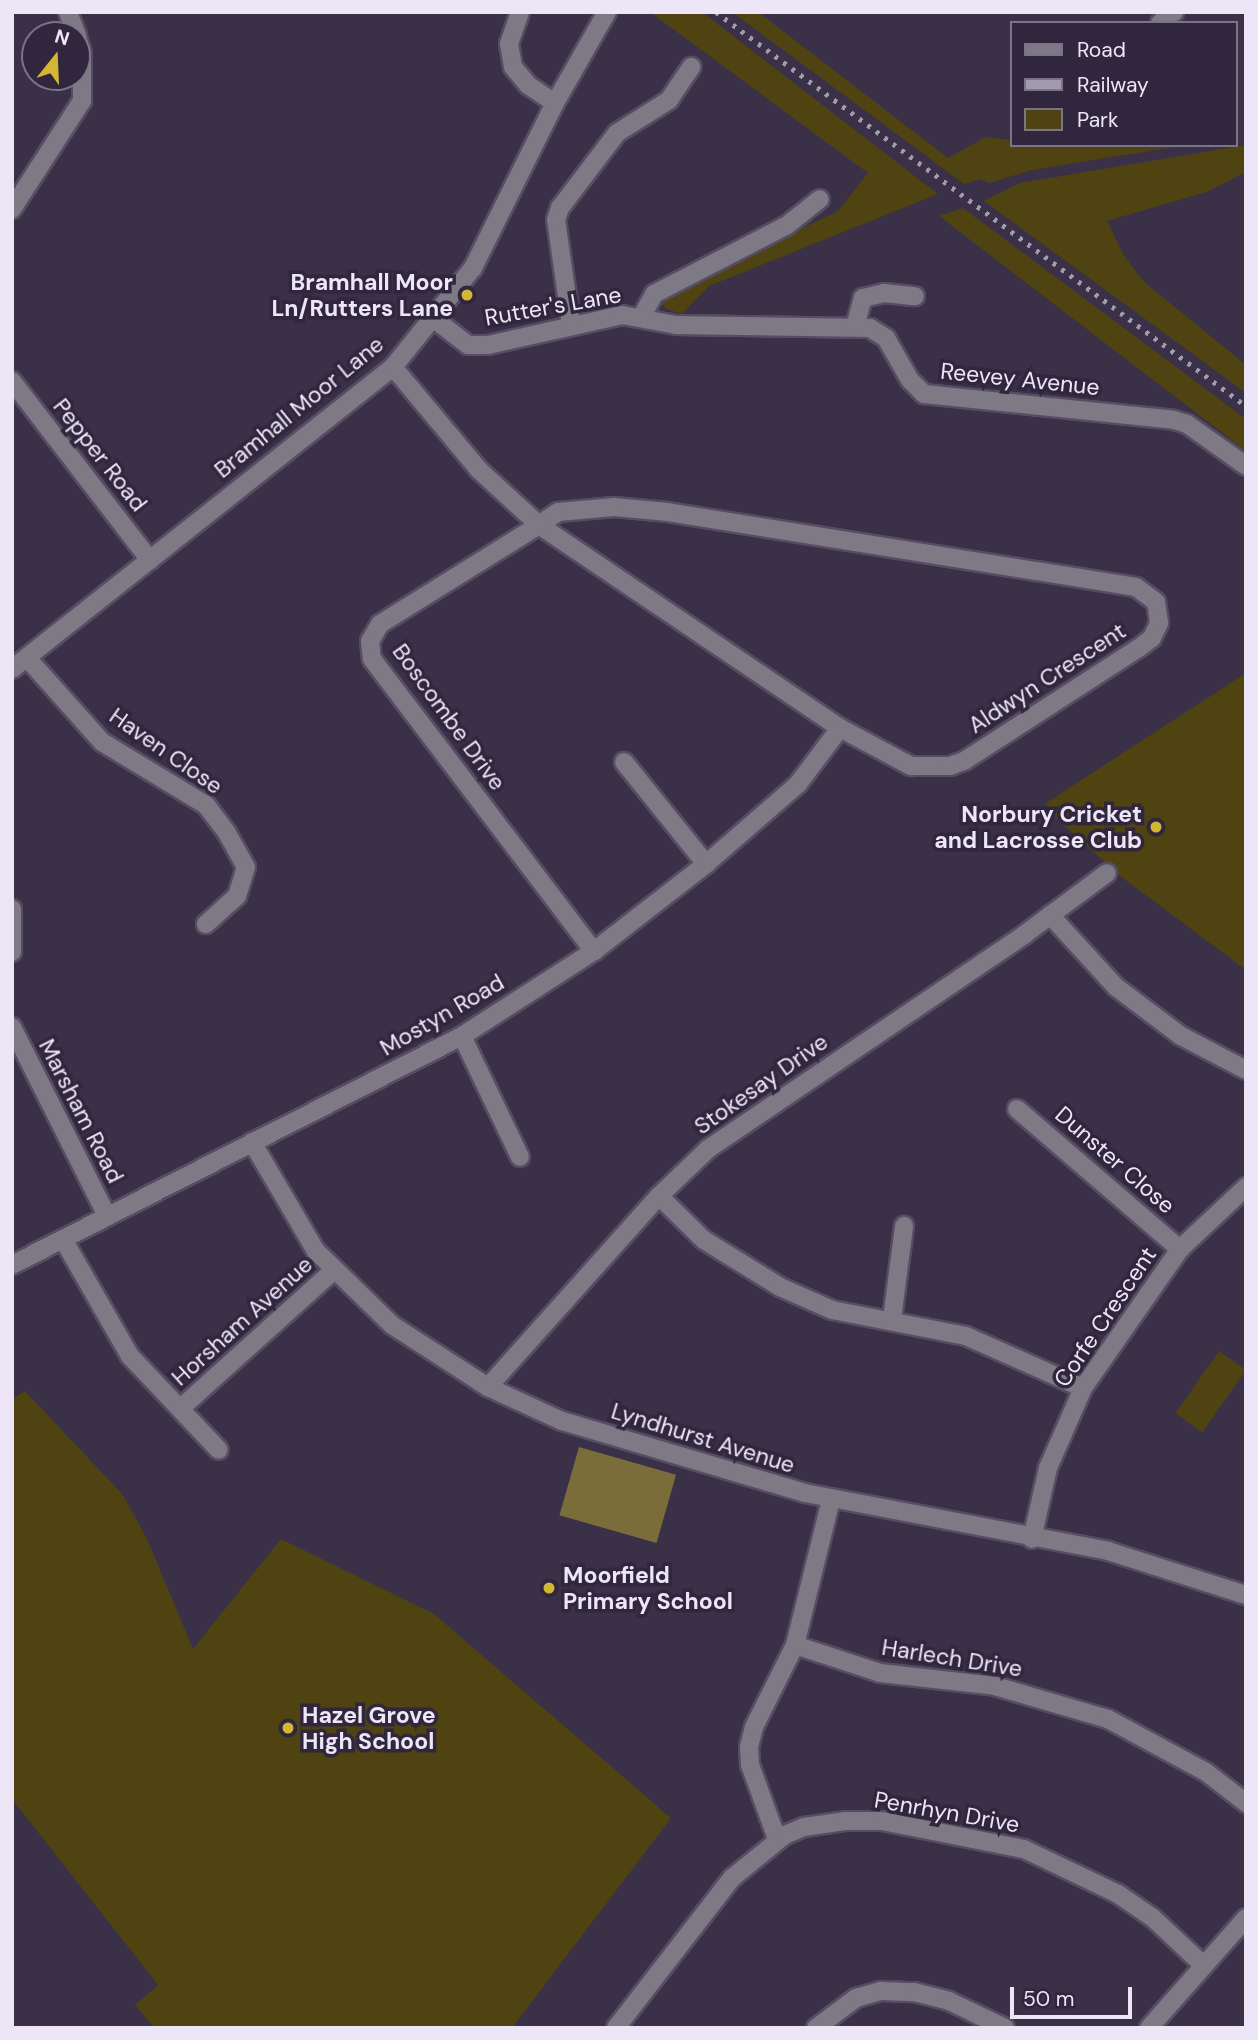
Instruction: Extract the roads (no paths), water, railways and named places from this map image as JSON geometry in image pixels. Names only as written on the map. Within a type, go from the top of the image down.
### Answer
[{"type":"street","points":[[520,12],[509,44],[513,67],[528,85],[555,103]]},
{"type":"street","name":"Bramhall Moor Lane","points":[[12,669],[28,659],[393,367],[473,268],[555,103],[607,12]]},
{"type":"street","points":[[571,325],[556,220],[560,208],[617,133],[669,100],[691,67]]},
{"type":"street","points":[[12,209],[82,101],[82,91]]},
{"type":"street","name":"Rutter's Lane","points":[[433,318],[468,345],[488,345],[622,315],[642,316],[654,294],[786,226],[820,199]]},
{"type":"street","points":[[855,327],[863,298],[884,293],[915,296]]},
{"type":"street","name":"Reevey Avenue","points":[[642,316],[676,325],[870,328],[886,338],[910,380],[924,394],[1174,420],[1195,429],[1246,466]]},
{"type":"street","name":"Aldwyn Crescent","points":[[393,367],[479,470],[538,525],[840,728],[911,766],[950,766],[1146,643],[1159,623],[1156,602],[1136,587],[668,512],[614,507],[558,512],[538,525]]},
{"type":"street","name":"Pepper Road","points":[[12,381],[150,560]]},
{"type":"street","name":"Boscombe Drive","points":[[538,525],[380,624],[370,641],[372,659],[594,951]]},
{"type":"street","name":"Haven Close","points":[[28,659],[102,742],[206,805],[227,833],[246,867],[237,896],[206,924]]},
{"type":"street","name":"Mostyn Road","points":[[12,1265],[462,1036],[594,951],[706,864],[798,784],[840,728]]},
{"type":"street","points":[[624,762],[706,864]]},
{"type":"street","name":"Stokesay Drive","points":[[488,1387],[659,1196],[718,1142],[1050,915],[1107,873]]},
{"type":"street","points":[[12,909],[12,952]]},
{"type":"street","points":[[1050,915],[1116,987],[1181,1036],[1246,1070]]},
{"type":"street","name":"Marsham Road","points":[[12,1027],[16,1052],[107,1216]]},
{"type":"street","points":[[462,1036],[520,1157]]},
{"type":"street","name":"Dunster Close","points":[[1017,1109],[1180,1249]]},
{"type":"street","name":"Lyndhurst Avenue","points":[[252,1142],[316,1251],[392,1325],[488,1387],[562,1421],[831,1499],[1032,1539],[1108,1551],[1246,1595]]},
{"type":"street","name":"Corfe Crescent","points":[[1032,1539],[1048,1468],[1083,1388],[1180,1249],[1246,1186]]},
{"type":"street","points":[[659,1196],[704,1240],[780,1287],[832,1310],[891,1319],[966,1336],[1083,1388]]},
{"type":"street","points":[[891,1319],[904,1226]]},
{"type":"street","points":[[63,1239],[130,1356],[182,1407],[219,1450]]},
{"type":"street","name":"Horsham Avenue","points":[[182,1407],[334,1270]]},
{"type":"street","points":[[616,2028],[717,1894],[777,1839],[750,1765],[749,1747],[754,1727],[795,1646],[831,1499]]},
{"type":"street","name":"Harlech Drive","points":[[795,1646],[880,1673],[995,1686],[1108,1719],[1206,1772],[1246,1803]]},
{"type":"street","name":"Penrhyn Drive","points":[[777,1839],[804,1827],[883,1821],[1024,1849],[1118,1894],[1153,1918],[1202,1964]]},
{"type":"street","points":[[1149,2028],[1202,1964],[1246,1918]]},
{"type":"street","points":[[816,2028],[856,1998],[881,1991],[914,1992],[949,2001],[1005,2028]]},
{"type":"railway","points":[[716,12],[1246,406]]},
{"type":"place","name":"Bramhall Moor Ln/Rutters Lane","points":[[467,295]]},
{"type":"place","name":"Norbury Cricket and Lacrosse Club","points":[[1156,827]]},
{"type":"place","name":"Moorfield Primary School","points":[[549,1588]]},
{"type":"place","name":"Hazel Grove High School","points":[[288,1728]]}]
